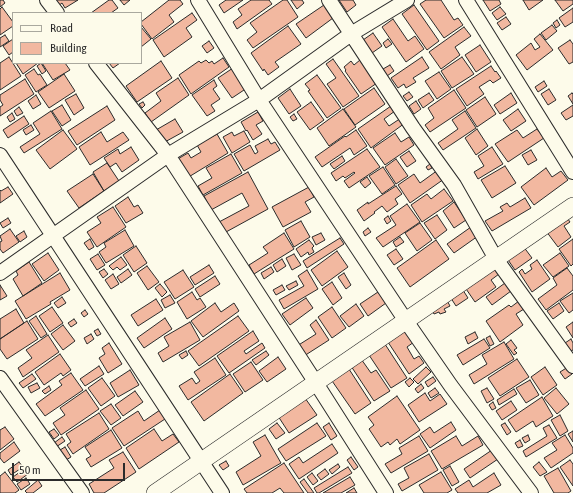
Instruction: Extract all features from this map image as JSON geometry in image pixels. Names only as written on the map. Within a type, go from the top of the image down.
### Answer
[{"type":"street","points":[[47,0],[56,12]]},
{"type":"street","points":[[198,0],[259,100],[406,321],[451,386],[531,493]]},
{"type":"street","points":[[329,0],[413,128],[454,185],[496,259],[573,366]]},
{"type":"street","points":[[0,273],[168,155],[259,100],[351,34],[407,0]]},
{"type":"street","points":[[466,0],[573,172]]},
{"type":"street","points":[[97,64],[168,155],[316,382],[386,493]]},
{"type":"street","points":[[0,155],[222,493]]},
{"type":"street","points":[[155,493],[573,206]]},
{"type":"street","points":[[0,378],[82,493]]},
{"type":"building","points":[[0,0],[3,0],[5,3],[0,7]]},
{"type":"building","points":[[54,0],[78,0],[65,8],[62,3],[58,6]]},
{"type":"building","points":[[109,0],[112,0],[118,8],[112,12],[92,12]]},
{"type":"building","points":[[120,0],[130,0],[124,5]]},
{"type":"building","points":[[169,0],[180,0],[183,4],[169,15],[174,22],[152,39],[142,25],[142,21]]},
{"type":"building","points":[[226,0],[243,0],[224,13],[219,5]]},
{"type":"building","points":[[251,0],[269,0],[272,4],[237,29],[233,22],[242,15],[238,9]]},
{"type":"building","points":[[283,0],[287,0],[298,17],[253,48],[247,40],[257,32],[250,23]]},
{"type":"building","points":[[291,0],[302,0],[304,3],[297,9]]},
{"type":"building","points":[[339,0],[353,0],[356,5],[347,12]]},
{"type":"building","points":[[426,0],[441,0],[454,20],[458,18],[463,25],[444,38],[420,4]]},
{"type":"building","points":[[483,0],[499,0],[501,4],[490,11]]},
{"type":"building","points":[[523,0],[543,0],[529,10]]},
{"type":"building","points":[[555,0],[573,0],[573,4],[563,11]]},
{"type":"building","points":[[324,5],[333,18],[306,38],[296,24]]},
{"type":"building","points":[[414,5],[439,41],[427,50],[402,14]]},
{"type":"building","points":[[2,7],[12,21],[12,27],[0,35],[0,9]]},
{"type":"building","points":[[500,7],[506,14],[497,20],[492,13]]},
{"type":"building","points":[[573,8],[573,22],[565,27],[559,18]]},
{"type":"building","points":[[192,13],[197,20],[186,28],[192,37],[164,57],[153,40]]},
{"type":"building","points":[[506,17],[511,24],[502,30],[497,23]]},
{"type":"building","points":[[393,19],[408,41],[415,36],[424,49],[406,62],[382,27]]},
{"type":"building","points":[[557,20],[560,25],[556,28],[553,23]]},
{"type":"building","points":[[552,25],[557,31],[546,40],[541,33]]},
{"type":"building","points":[[288,26],[301,44],[275,62],[279,67],[268,75],[264,69],[263,71],[251,53]]},
{"type":"building","points":[[464,27],[471,36],[455,47],[460,55],[441,69],[429,52]]},
{"type":"building","points":[[142,28],[151,39],[142,46]]},
{"type":"building","points":[[373,33],[382,46],[372,53],[363,40]]},
{"type":"building","points":[[540,34],[553,50],[527,70],[516,55],[531,43],[535,50],[540,47],[534,39]]},
{"type":"building","points":[[5,35],[9,41],[0,47],[0,38]]},
{"type":"building","points":[[388,39],[392,44],[386,48],[383,43]]},
{"type":"building","points":[[12,40],[12,53],[9,55],[3,46]]},
{"type":"building","points":[[570,40],[573,44],[573,62],[569,64],[558,48]]},
{"type":"building","points":[[209,41],[214,48],[207,53],[202,46]]},
{"type":"building","points":[[480,45],[491,62],[476,72],[465,55]]},
{"type":"building","points":[[9,57],[12,64],[21,76],[0,90],[0,63]]},
{"type":"building","points":[[422,57],[429,68],[413,78],[416,82],[406,88],[404,84],[398,88],[391,78]]},
{"type":"building","points":[[462,57],[474,74],[452,88],[441,71]]},
{"type":"building","points":[[223,58],[229,67],[191,94],[179,75],[199,61],[201,63],[206,60],[209,63],[212,61],[214,64]]},
{"type":"building","points":[[333,59],[359,96],[343,107],[327,84],[336,78],[326,64]]},
{"type":"building","points":[[360,60],[377,83],[361,94],[345,71],[346,70],[344,67],[351,61],[354,65]]},
{"type":"building","points":[[161,61],[172,78],[137,102],[126,86]]},
{"type":"building","points":[[17,64],[37,64],[23,74]]},
{"type":"building","points":[[42,64],[46,71],[42,74],[37,66]]},
{"type":"building","points":[[43,64],[66,64],[70,70],[53,80]]},
{"type":"building","points":[[110,64],[119,64],[113,68]]},
{"type":"building","points":[[390,65],[394,71],[387,76],[383,69]]},
{"type":"building","points":[[491,66],[501,78],[493,83],[490,80],[479,87],[484,94],[467,106],[456,89]]},
{"type":"building","points":[[233,68],[247,88],[232,98],[218,78]]},
{"type":"building","points":[[34,69],[38,75],[40,74],[47,85],[36,92],[25,75]]},
{"type":"building","points":[[439,72],[451,89],[437,99],[425,81]]},
{"type":"building","points":[[64,74],[75,91],[49,108],[38,92]]},
{"type":"building","points":[[317,75],[341,108],[327,118],[308,91],[310,90],[305,84]]},
{"type":"building","points":[[178,78],[189,95],[151,122],[145,113],[161,101],[156,93]]},
{"type":"building","points":[[25,79],[34,94],[0,116],[0,107],[3,105],[0,100],[0,95]]},
{"type":"building","points":[[214,80],[217,86],[213,89],[220,99],[211,105],[215,111],[207,116],[192,95]]},
{"type":"building","points":[[544,81],[547,86],[538,92],[535,87]]},
{"type":"building","points":[[374,88],[385,104],[355,125],[344,109]]},
{"type":"building","points":[[290,89],[301,106],[289,114],[278,98]]},
{"type":"building","points":[[549,89],[556,100],[548,105],[541,94]]},
{"type":"building","points":[[454,90],[466,108],[430,132],[425,125],[434,118],[428,108]]},
{"type":"building","points":[[409,92],[413,97],[407,101],[403,96]]},
{"type":"building","points":[[429,93],[434,100],[423,108],[418,100]]},
{"type":"building","points":[[511,93],[517,103],[500,114],[494,105]]},
{"type":"building","points":[[572,93],[573,94],[573,104],[568,96]]},
{"type":"building","points":[[76,94],[84,108],[74,115],[65,100]]},
{"type":"building","points":[[36,95],[41,104],[33,109],[28,101]]},
{"type":"building","points":[[485,97],[496,114],[477,127],[466,110]]},
{"type":"building","points":[[416,101],[421,109],[414,114],[409,106]]},
{"type":"building","points":[[143,102],[145,105],[142,108],[139,104]]},
{"type":"building","points":[[311,102],[324,120],[310,130],[297,112]]},
{"type":"building","points":[[62,105],[71,120],[62,126],[52,111]]},
{"type":"building","points":[[573,105],[573,116],[566,120],[561,113]]},
{"type":"building","points":[[107,106],[115,120],[77,145],[68,131]]},
{"type":"building","points":[[391,106],[395,111],[384,119],[389,126],[401,118],[405,123],[371,148],[358,129]]},
{"type":"building","points":[[19,107],[23,113],[17,116],[14,111]]},
{"type":"building","points":[[343,109],[356,127],[329,146],[317,128]]},
{"type":"building","points":[[518,109],[526,121],[511,131],[503,120]]},
{"type":"building","points":[[51,111],[62,129],[24,153],[20,147],[40,134],[33,123]]},
{"type":"building","points":[[465,111],[476,128],[443,150],[438,143],[458,129],[452,120]]},
{"type":"building","points":[[258,112],[263,121],[256,125],[262,134],[253,140],[241,122]]},
{"type":"building","points":[[12,113],[15,119],[10,122],[7,117]]},
{"type":"building","points":[[294,114],[297,119],[293,121],[290,117]]},
{"type":"building","points":[[24,116],[29,124],[8,138],[3,130]]},
{"type":"building","points":[[175,119],[183,132],[163,143],[156,130]]},
{"type":"building","points":[[31,125],[34,130],[26,135],[23,130]]},
{"type":"building","points":[[477,129],[488,146],[476,155],[465,138]]},
{"type":"building","points":[[537,129],[544,138],[508,162],[495,144],[517,130],[523,138]]},
{"type":"building","points":[[63,130],[77,149],[50,169],[36,150]]},
{"type":"building","points":[[356,130],[367,146],[354,155],[350,148],[322,167],[315,157]]},
{"type":"building","points":[[244,131],[250,142],[232,153],[223,137],[232,132],[234,136]]},
{"type":"building","points":[[101,132],[107,142],[123,132],[129,140],[90,165],[79,147]]},
{"type":"building","points":[[395,133],[401,142],[409,137],[414,145],[385,165],[373,148]]},
{"type":"building","points":[[217,134],[228,153],[187,178],[176,160],[188,153],[191,158],[201,152],[197,145]]},
{"type":"building","points":[[268,139],[271,144],[275,142],[280,150],[244,171],[234,154],[250,145],[255,154],[258,152],[255,146]]},
{"type":"building","points":[[131,147],[139,160],[122,172],[116,163],[110,167],[104,158],[118,149],[120,154]]},
{"type":"building","points":[[492,147],[503,164],[478,179],[474,172],[484,166],[478,156]]},
{"type":"building","points":[[367,149],[380,167],[349,188],[344,181],[355,173],[354,172],[345,178],[343,176],[336,181],[331,173]]},
{"type":"building","points":[[531,150],[537,160],[528,165],[522,155]]},
{"type":"building","points":[[409,151],[416,161],[407,167],[400,157]]},
{"type":"building","points":[[231,154],[242,173],[203,195],[198,186],[212,178],[206,168]]},
{"type":"building","points":[[342,156],[345,161],[334,169],[330,164]]},
{"type":"building","points":[[396,159],[408,176],[396,184],[385,167]]},
{"type":"building","points":[[107,163],[119,181],[104,191],[93,172]]},
{"type":"building","points":[[430,164],[432,168],[428,170],[426,167]]},
{"type":"building","points":[[505,166],[516,183],[492,198],[481,180]]},
{"type":"building","points":[[383,167],[395,185],[382,194],[369,176]]},
{"type":"building","points":[[546,168],[552,177],[561,171],[568,180],[534,205],[521,187]]},
{"type":"building","points":[[438,170],[444,179],[410,203],[398,185],[414,174],[420,183]]},
{"type":"building","points":[[248,172],[268,209],[226,232],[219,222],[249,206],[242,193],[211,210],[204,196]]},
{"type":"building","points":[[93,174],[104,191],[79,208],[67,191]]},
{"type":"building","points":[[367,177],[371,183],[365,188],[360,182]]},
{"type":"building","points":[[396,186],[402,194],[395,199],[398,204],[387,212],[382,206],[364,221],[357,210]]},
{"type":"building","points":[[8,187],[13,194],[0,203],[0,190],[1,191]]},
{"type":"building","points":[[309,187],[314,197],[305,202],[311,212],[283,227],[272,207]]},
{"type":"building","points":[[444,189],[453,201],[422,222],[411,205],[427,194],[431,199]]},
{"type":"building","points":[[128,197],[134,207],[138,205],[143,213],[126,223],[115,206]]},
{"type":"building","points":[[525,198],[531,208],[492,231],[485,221],[503,211],[500,207],[507,203],[510,207]]},
{"type":"building","points":[[454,202],[466,220],[454,228],[443,211]]},
{"type":"building","points":[[407,204],[420,222],[383,247],[376,238],[396,225],[390,216]]},
{"type":"building","points":[[113,207],[126,227],[97,247],[87,232],[101,223],[97,217]]},
{"type":"building","points":[[563,212],[570,222],[564,226],[571,237],[558,247],[543,227]]},
{"type":"building","points":[[437,215],[447,230],[435,239],[424,223]]},
{"type":"building","points":[[388,216],[391,221],[387,224],[384,219]]},
{"type":"building","points":[[8,218],[11,223],[3,228],[0,223]]},
{"type":"building","points":[[301,221],[310,237],[294,247],[285,230]]},
{"type":"building","points":[[420,223],[432,240],[417,251],[405,233]]},
{"type":"building","points":[[471,227],[478,236],[454,253],[447,244]]},
{"type":"building","points":[[368,228],[371,232],[365,236],[363,232]]},
{"type":"building","points":[[10,229],[19,242],[3,253],[0,249],[0,242],[2,241],[0,236]]},
{"type":"building","points":[[125,230],[134,246],[106,263],[99,252],[106,247],[104,243]]},
{"type":"building","points":[[24,231],[27,237],[20,242],[16,236]]},
{"type":"building","points":[[284,233],[294,249],[254,274],[249,265],[268,253],[263,247]]},
{"type":"building","points":[[321,233],[325,240],[316,245],[312,237]]},
{"type":"building","points":[[400,237],[404,242],[396,247],[393,242]]},
{"type":"building","points":[[340,238],[344,244],[307,268],[303,261]]},
{"type":"building","points":[[90,239],[94,247],[89,250],[84,243]]},
{"type":"building","points":[[573,239],[573,264],[571,266],[559,249]]},
{"type":"building","points":[[309,240],[314,246],[312,248],[314,252],[309,255],[308,252],[301,257],[296,249]]},
{"type":"building","points":[[436,240],[449,259],[410,287],[397,268]]},
{"type":"building","points":[[520,242],[532,258],[515,270],[504,254]]},
{"type":"building","points":[[136,246],[147,263],[134,272],[123,255]]},
{"type":"building","points":[[396,249],[403,259],[394,265],[387,255]]},
{"type":"building","points":[[337,251],[348,267],[322,286],[311,270]]},
{"type":"building","points":[[48,253],[59,270],[44,281],[32,264]]},
{"type":"building","points":[[560,253],[569,266],[553,277],[543,265]]},
{"type":"building","points":[[98,254],[105,265],[97,270],[90,259]]},
{"type":"building","points":[[294,254],[301,265],[292,270],[286,258]]},
{"type":"building","points":[[121,257],[127,265],[120,270],[117,267],[113,270],[109,266]]},
{"type":"building","points":[[282,259],[286,266],[277,272],[273,265]]},
{"type":"building","points":[[496,260],[503,271],[491,280],[496,287],[475,302],[462,283]]},
{"type":"building","points":[[537,260],[550,279],[532,292],[519,272],[522,269],[525,274],[532,269],[530,265]]},
{"type":"building","points":[[29,262],[42,283],[23,296],[13,279],[18,275],[16,271]]},
{"type":"building","points":[[209,265],[214,273],[195,285],[190,277]]},
{"type":"building","points":[[147,266],[159,282],[148,290],[137,273]]},
{"type":"building","points":[[271,267],[274,272],[264,279],[261,273]]},
{"type":"building","points":[[567,268],[573,276],[573,290],[546,310],[538,299],[557,285],[553,278]]},
{"type":"building","points":[[104,269],[108,274],[103,278],[99,272]]},
{"type":"building","points":[[128,269],[132,275],[121,283],[117,277]]},
{"type":"building","points":[[183,270],[194,287],[175,299],[164,282]]},
{"type":"building","points":[[307,270],[318,289],[284,309],[279,300],[304,286],[298,276]]},
{"type":"building","points":[[60,273],[70,290],[50,302],[51,304],[26,319],[15,301]]},
{"type":"building","points":[[344,273],[351,285],[346,289],[338,277]]},
{"type":"building","points":[[113,274],[119,284],[111,289],[105,280]]},
{"type":"building","points":[[215,276],[220,284],[200,297],[195,289]]},
{"type":"building","points":[[296,281],[298,285],[289,290],[286,286]]},
{"type":"building","points":[[332,282],[342,298],[333,305],[322,289]]},
{"type":"building","points":[[505,283],[511,291],[492,305],[486,297]]},
{"type":"building","points":[[160,284],[167,292],[162,297],[155,288]]},
{"type":"building","points":[[459,284],[468,298],[456,306],[447,292]]},
{"type":"building","points":[[0,285],[7,296],[0,300]]},
{"type":"building","points":[[282,285],[285,290],[276,295],[273,290]]},
{"type":"building","points":[[192,292],[197,300],[200,298],[206,307],[187,319],[177,302]]},
{"type":"building","points":[[378,292],[386,303],[368,316],[360,304]]},
{"type":"building","points":[[573,293],[573,310],[569,313],[560,301]]},
{"type":"building","points":[[170,295],[175,303],[165,308],[161,300]]},
{"type":"building","points":[[444,295],[450,306],[444,309],[446,312],[434,314],[428,303]]},
{"type":"building","points":[[62,297],[66,303],[58,308],[54,303]]},
{"type":"building","points":[[306,298],[313,308],[290,325],[282,314]]},
{"type":"building","points":[[156,299],[163,310],[138,326],[131,315]]},
{"type":"building","points":[[519,301],[524,309],[516,314],[523,325],[500,342],[486,321],[509,305],[511,307]]},
{"type":"building","points":[[215,303],[221,312],[234,303],[239,311],[203,337],[191,321]]},
{"type":"building","points":[[559,303],[564,311],[553,319],[547,311]]},
{"type":"building","points":[[356,304],[364,316],[349,327],[340,316]]},
{"type":"building","points":[[52,307],[63,323],[50,332],[39,316]]},
{"type":"building","points":[[332,307],[346,328],[332,338],[318,317]]},
{"type":"building","points":[[16,309],[24,323],[0,339],[0,319]]},
{"type":"building","points":[[85,310],[88,314],[84,317],[81,313]]},
{"type":"building","points":[[36,316],[47,334],[41,338],[29,321]]},
{"type":"building","points":[[238,316],[249,331],[199,366],[188,351]]},
{"type":"building","points":[[165,318],[172,329],[144,348],[137,338]]},
{"type":"building","points":[[74,319],[77,323],[71,327],[68,323]]},
{"type":"building","points":[[316,320],[329,340],[304,356],[297,346],[316,334],[310,325]]},
{"type":"building","points":[[27,321],[38,339],[7,359],[0,349],[0,339]]},
{"type":"building","points":[[190,322],[200,340],[163,362],[158,353],[169,346],[164,337]]},
{"type":"building","points":[[573,322],[573,338],[566,327]]},
{"type":"building","points":[[403,324],[414,342],[407,347],[414,359],[419,356],[424,363],[409,374],[384,336]]},
{"type":"building","points":[[63,325],[75,341],[63,350],[51,334]]},
{"type":"building","points":[[98,329],[101,334],[97,336],[94,331]]},
{"type":"building","points":[[253,331],[259,341],[244,351],[246,354],[262,343],[265,348],[229,373],[217,356]]},
{"type":"building","points":[[475,332],[478,338],[468,344],[465,337]]},
{"type":"building","points":[[91,334],[94,339],[87,344],[84,338]]},
{"type":"building","points":[[48,335],[59,352],[23,377],[18,368],[32,358],[26,350]]},
{"type":"building","points":[[490,336],[494,344],[490,346],[486,338]]},
{"type":"building","points":[[381,338],[407,378],[391,388],[365,349]]},
{"type":"building","points":[[484,339],[490,348],[463,365],[457,355]]},
{"type":"building","points":[[571,339],[573,343],[573,350],[571,351],[565,343]]},
{"type":"building","points":[[511,340],[517,348],[514,350],[517,353],[514,355],[506,344]]},
{"type":"building","points":[[504,342],[514,359],[474,384],[469,375],[487,364],[482,355]]},
{"type":"building","points":[[109,343],[122,364],[108,373],[99,358],[105,354],[102,348]]},
{"type":"building","points":[[186,351],[188,355],[182,359],[179,355]]},
{"type":"building","points":[[266,351],[269,355],[256,365],[252,360]]},
{"type":"building","points":[[60,354],[71,370],[63,376],[61,373],[44,385],[35,372]]},
{"type":"building","points":[[359,356],[371,373],[376,370],[390,391],[374,401],[349,363]]},
{"type":"building","points":[[278,357],[286,369],[267,382],[259,371]]},
{"type":"building","points":[[215,358],[226,375],[188,400],[179,386],[192,378],[196,384],[200,381],[194,372]]},
{"type":"building","points":[[517,359],[529,377],[500,396],[488,378]]},
{"type":"building","points":[[251,362],[263,380],[245,392],[233,374]]},
{"type":"building","points":[[99,366],[104,374],[85,386],[80,379]]},
{"type":"building","points":[[347,366],[371,403],[355,414],[330,378]]},
{"type":"building","points":[[426,367],[431,372],[418,384],[413,379]]},
{"type":"building","points":[[545,367],[557,385],[543,395],[531,377]]},
{"type":"building","points":[[568,367],[572,374],[565,379],[560,372]]},
{"type":"building","points":[[130,370],[139,385],[118,397],[110,383]]},
{"type":"building","points":[[71,373],[83,390],[45,416],[36,404],[62,385],[59,381]]},
{"type":"building","points":[[32,374],[36,379],[23,388],[19,383]]},
{"type":"building","points":[[230,374],[243,393],[204,421],[191,402]]},
{"type":"building","points":[[433,377],[436,381],[428,387],[425,382]]},
{"type":"building","points":[[102,378],[115,396],[101,406],[88,388]]},
{"type":"building","points":[[410,378],[414,382],[409,387],[405,382]]},
{"type":"building","points":[[530,380],[539,395],[526,403],[516,388]]},
{"type":"building","points":[[37,383],[40,388],[31,393],[28,387]]},
{"type":"building","points":[[421,384],[424,388],[418,393],[415,389]]},
{"type":"building","points":[[49,386],[51,390],[45,394],[42,391]]},
{"type":"building","points":[[435,388],[439,393],[431,398],[428,393]]},
{"type":"building","points":[[487,388],[494,399],[487,403],[481,391]]},
{"type":"building","points":[[556,388],[569,404],[557,414],[544,398]]},
{"type":"building","points":[[514,389],[517,394],[499,405],[497,400]]},
{"type":"building","points":[[86,390],[99,409],[61,435],[53,423],[65,415],[60,408]]},
{"type":"building","points":[[135,391],[143,402],[123,416],[115,405]]},
{"type":"building","points":[[425,393],[430,401],[440,394],[447,404],[419,422],[408,405]]},
{"type":"building","points":[[397,396],[420,430],[400,444],[397,439],[390,445],[388,442],[381,447],[369,429],[374,425],[368,417]]},
{"type":"building","points":[[542,397],[553,416],[536,427],[533,421],[516,432],[508,420]]},
{"type":"building","points":[[305,398],[317,415],[289,433],[278,416]]},
{"type":"building","points":[[511,401],[517,410],[502,420],[496,411]]},
{"type":"building","points":[[493,402],[496,408],[492,410],[489,405]]},
{"type":"building","points":[[111,404],[121,418],[111,425],[100,411]]},
{"type":"building","points":[[160,410],[165,419],[124,446],[112,428],[138,411],[144,421]]},
{"type":"building","points":[[99,413],[109,429],[73,454],[67,445],[71,442],[66,434]]},
{"type":"building","points":[[560,415],[568,431],[560,436],[551,420]]},
{"type":"building","points":[[451,422],[456,430],[430,448],[420,434],[430,427],[434,433]]},
{"type":"building","points":[[277,423],[285,433],[276,439],[269,429]]},
{"type":"building","points":[[317,423],[326,436],[286,461],[278,449]]},
{"type":"building","points":[[329,423],[337,436],[331,440],[323,427]]},
{"type":"building","points":[[505,423],[511,432],[507,435],[501,425]]},
{"type":"building","points":[[549,425],[557,438],[526,457],[523,451],[547,436],[543,428]]},
{"type":"building","points":[[5,427],[14,439],[0,450],[0,430]]},
{"type":"building","points":[[54,429],[59,435],[54,439],[49,432]]},
{"type":"building","points":[[154,429],[162,441],[173,434],[179,442],[139,469],[126,448]]},
{"type":"building","points":[[111,430],[122,448],[91,467],[86,459],[91,456],[85,447]]},
{"type":"building","points":[[573,431],[573,442],[568,434]]},
{"type":"building","points":[[265,435],[281,463],[243,485],[236,472],[261,456],[253,442]]},
{"type":"building","points":[[528,435],[530,440],[525,443],[522,438]]},
{"type":"building","points":[[565,435],[573,448],[573,453],[551,468],[544,458],[557,450],[552,443]]},
{"type":"building","points":[[419,436],[428,451],[391,473],[385,464],[402,454],[399,448]]},
{"type":"building","points":[[456,436],[462,446],[478,436],[483,445],[442,469],[431,451]]},
{"type":"building","points":[[62,437],[65,441],[56,447],[54,443]]},
{"type":"building","points":[[520,440],[523,446],[518,448],[515,443]]},
{"type":"building","points":[[14,442],[20,451],[4,463],[0,458],[0,453]]},
{"type":"building","points":[[332,444],[338,453],[299,479],[289,464],[299,457],[303,463]]},
{"type":"building","points":[[65,447],[71,457],[66,460],[60,450]]},
{"type":"building","points":[[492,450],[498,459],[470,478],[464,469]]},
{"type":"building","points":[[123,452],[136,472],[104,493],[94,493],[89,484],[114,468],[109,460]]},
{"type":"building","points":[[429,454],[438,470],[402,491],[398,484],[409,478],[404,468]]},
{"type":"building","points":[[351,457],[358,467],[354,470],[347,460]]},
{"type":"building","points":[[570,460],[573,464],[573,486],[560,467]]},
{"type":"building","points":[[226,461],[229,466],[223,470],[219,465]]},
{"type":"building","points":[[19,462],[23,467],[11,475],[8,470]]},
{"type":"building","points":[[539,462],[547,472],[540,476],[533,467]]},
{"type":"building","points":[[284,463],[304,493],[284,493],[280,488],[272,493],[247,493],[244,489]]},
{"type":"building","points":[[338,464],[340,467],[332,474],[329,470]]},
{"type":"building","points":[[450,466],[459,482],[452,486],[443,470]]},
{"type":"building","points":[[348,467],[352,473],[317,493],[314,488]]},
{"type":"building","points":[[558,468],[571,491],[568,493],[554,493],[544,476]]},
{"type":"building","points":[[24,469],[28,474],[17,482],[13,477]]},
{"type":"building","points":[[325,469],[329,474],[321,480],[317,475]]},
{"type":"building","points":[[5,472],[19,490],[15,493],[0,493],[0,476]]},
{"type":"building","points":[[441,472],[452,490],[447,493],[424,493],[419,485]]},
{"type":"building","points":[[312,473],[318,481],[313,485],[307,477]]},
{"type":"building","points":[[494,473],[501,485],[487,493],[458,493],[455,489],[469,480],[473,487]]},
{"type":"building","points":[[350,477],[355,485],[341,493],[323,493]]},
{"type":"building","points":[[26,478],[30,484],[21,490],[17,484]]},
{"type":"building","points":[[304,479],[314,493],[308,493],[300,482]]},
{"type":"building","points":[[38,480],[42,486],[33,493],[27,493],[25,491]]},
{"type":"building","points":[[354,488],[357,493],[346,493]]}]
